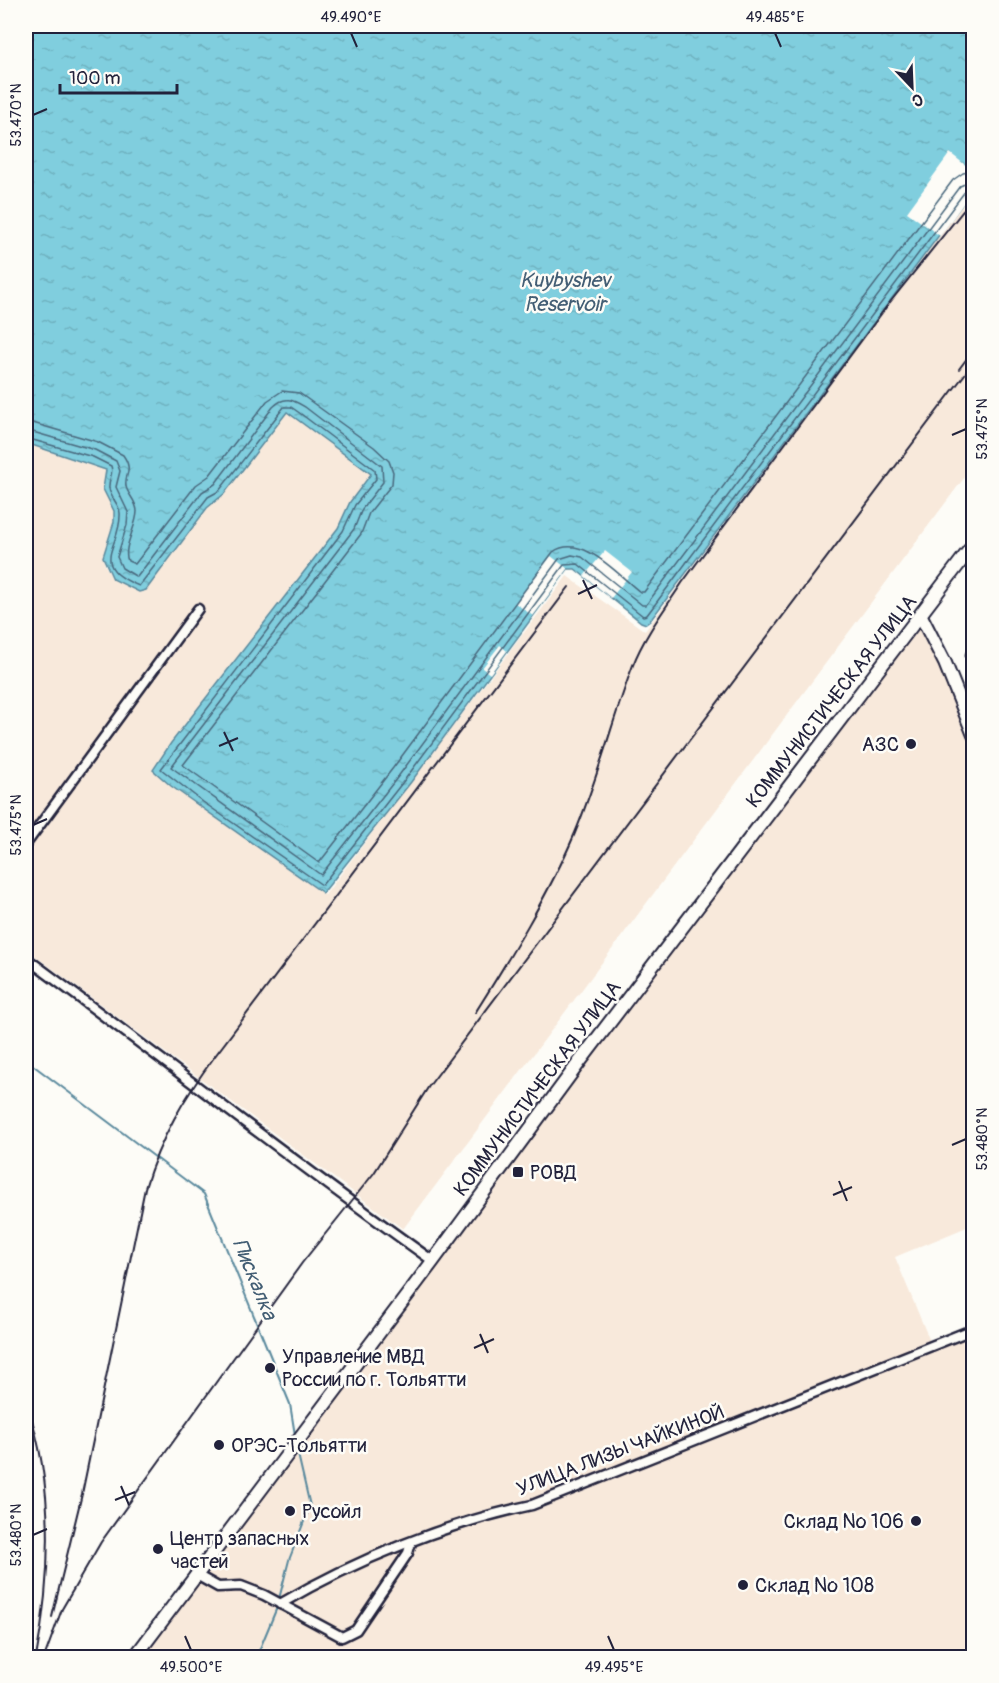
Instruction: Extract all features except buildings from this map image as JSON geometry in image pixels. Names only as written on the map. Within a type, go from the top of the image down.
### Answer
[{"type":"main road","name":"КОММУНИСТИЧЕСКАЯ УЛИЦА","points":[[134,1658],[595,1042],[974,544]]},
{"type":"main road","points":[[921,616],[945,663],[974,735]]},
{"type":"street","points":[[26,844],[198,609]]},
{"type":"street","points":[[974,651],[971,655],[974,673]]},
{"type":"street","points":[[26,958],[157,1054],[260,1135],[433,1261]]},
{"type":"street","name":"УЛИЦА ЛИЗЫ ЧАЙКИНОЙ","points":[[280,1604],[309,1587],[459,1523],[532,1505],[974,1329]]},
{"type":"street","points":[[195,1574],[218,1587],[241,1586],[342,1637],[356,1630],[408,1553],[411,1543]]},
{"type":"shaded area","points":[[973,191],[973,466],[403,1229],[26,949],[26,443],[106,470],[103,489],[114,511],[114,522],[103,557],[105,565],[113,579],[146,590],[207,508],[224,494],[287,412],[371,474],[357,492],[338,528],[155,767],[200,807],[325,895],[567,576],[645,631]]},
{"type":"shaded area","points":[[922,624],[942,665],[973,743],[974,1224],[895,1257],[934,1351],[973,1335],[973,1657],[137,1658],[840,726]]},
{"type":"shaded area","points":[[26,1467],[29,1616],[26,1627]]},
{"type":"water","name":"Kuybyshev Reservoir","points":[[26,26],[973,26],[973,190],[650,621],[646,624],[641,622],[575,569],[568,569],[411,782],[323,893],[171,786],[153,770],[171,743],[338,528],[350,502],[371,474],[287,412],[224,494],[207,508],[146,590],[139,592],[113,579],[103,557],[114,522],[114,511],[103,489],[106,470],[26,443]]},
{"type":"pier","points":[[950,153],[973,171],[973,190],[940,236],[907,212]]},
{"type":"pier","points":[[605,551],[632,572],[611,598],[584,576]]},
{"type":"pier","points":[[551,556],[568,569],[533,616],[515,603]]},
{"type":"pier","points":[[500,645],[507,651],[490,674],[482,668]]},
{"type":"waterway","name":"Пискалка","points":[[26,1060],[204,1194],[290,1404],[295,1435]]},
{"type":"waterway","name":"Пискалка","points":[[279,1599],[289,1560],[310,1506],[297,1450]]},
{"type":"waterway","name":"Пискалка","points":[[256,1658],[278,1605]]},
{"type":"railway","points":[[475,1013],[528,925],[565,855],[591,791],[633,665],[649,633],[682,583],[887,306],[974,197]]},
{"type":"railway","points":[[959,369],[974,349]]},
{"type":"railway","points":[[44,1658],[62,1609],[101,1542],[302,1263],[374,1173],[429,1086],[974,362]]},
{"type":"railway","points":[[52,1617],[82,1494],[145,1188],[166,1135],[183,1103],[215,1056],[569,587]]},
{"type":"railway","points":[[26,1401],[42,1464],[48,1529],[45,1594],[36,1658]]},
{"type":"place","name":"АЗС","points":[[911,744]]},
{"type":"place","name":"РОВД","points":[[518,1172]]},
{"type":"place","name":"Управление МВД России по г. Тольятти","points":[[270,1368]]},
{"type":"place","name":"ОРЭС-Тольятти","points":[[219,1445]]},
{"type":"place","name":"Русойл","points":[[290,1511]]},
{"type":"place","name":"Склад № 106","points":[[916,1521]]},
{"type":"place","name":"Центр запасных частей","points":[[158,1549]]},
{"type":"place","name":"Склад № 108","points":[[743,1585]]}]
